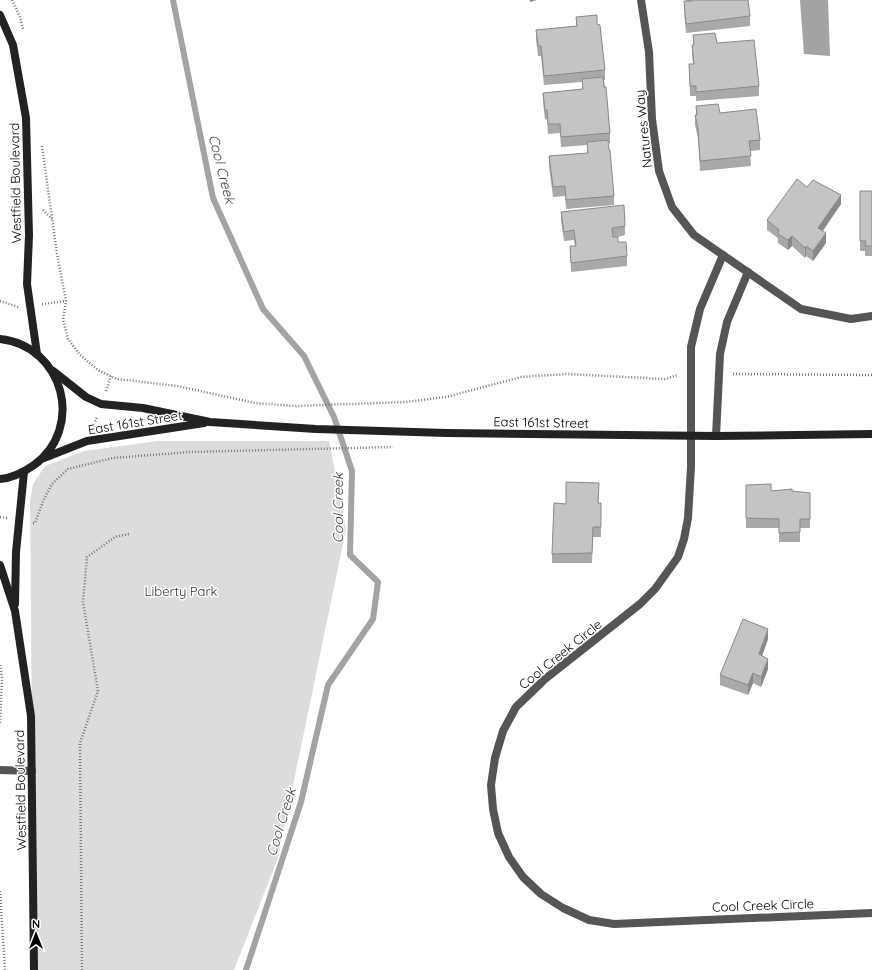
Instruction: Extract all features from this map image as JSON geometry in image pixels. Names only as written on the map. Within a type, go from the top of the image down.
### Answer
[{"type":"street","name":"Natures Way","points":[[641,0],[649,52],[652,119],[659,171],[672,207],[694,235],[802,309],[851,319],[872,316]]},
{"type":"street","name":"Westfield Boulevard","points":[[0,14],[13,45],[26,118],[29,235],[27,284],[37,354]]},
{"type":"street","name":"Cool Creek Circle","points":[[723,255],[700,309],[692,348],[692,436],[688,518],[680,551],[668,572],[655,589],[640,604],[545,679],[516,707],[503,731],[495,758],[491,785],[493,809],[498,833],[509,857],[523,877],[541,894],[563,908],[589,920],[614,924],[872,913]]},
{"type":"street","points":[[716,436],[720,354],[727,322],[748,272]]},
{"type":"street","points":[[0,339],[20,344],[37,354],[53,371],[62,393],[63,416],[57,439],[43,458],[24,472],[0,479]]},
{"type":"street","name":"East 161st Street","points":[[53,371],[86,397],[101,404],[143,408],[210,422],[353,431],[692,436],[872,434]]},
{"type":"street","name":"East 161st Street","points":[[43,458],[87,441],[210,422]]},
{"type":"street","name":"Westfield Boulevard","points":[[24,472],[16,552],[15,611],[31,716],[34,970]]},
{"type":"street","name":"Westfield Boulevard","points":[[0,566],[15,611]]},
{"type":"street","points":[[0,770],[32,771]]},
{"type":"path","points":[[66,301],[63,320],[68,339],[80,355],[98,370],[117,379],[177,386],[255,402],[295,406],[406,402],[446,397],[521,377],[566,374],[665,379],[692,372]]},
{"type":"path","points":[[719,374],[872,375]]},
{"type":"path","points":[[35,523],[44,499],[52,484],[68,469],[114,458],[190,452],[358,448]]},
{"type":"path","points":[[82,970],[80,743],[98,691],[83,602],[87,557],[116,537],[129,534]]},
{"type":"path","points":[[0,666],[2,678],[0,725]]},
{"type":"path","points":[[0,891],[5,970]]},
{"type":"green space","name":"Liberty Park","points":[[158,441],[329,441],[346,529],[278,858],[234,970],[34,970],[30,501],[33,484],[45,466],[84,451]]},
{"type":"shaded area","points":[[800,0],[828,0],[830,56],[804,54]]},
{"type":"building","points":[[748,0],[750,16],[686,24],[684,1]]},
{"type":"building","points":[[597,15],[597,24],[600,25],[605,70],[544,76],[541,46],[538,46],[536,30],[577,26],[576,17]]},
{"type":"building","points":[[715,33],[717,43],[754,40],[759,86],[696,92],[696,86],[690,86],[689,64],[694,64],[692,45],[694,45],[693,35]]},
{"type":"building","points":[[603,77],[604,87],[606,87],[610,133],[561,137],[560,124],[548,124],[547,110],[545,110],[543,93],[583,89],[582,79]]},
{"type":"building","points":[[718,104],[720,113],[756,109],[760,140],[749,141],[751,156],[700,161],[698,128],[695,115],[697,115],[696,106]]},
{"type":"building","points":[[608,140],[614,196],[566,200],[565,186],[553,187],[549,156],[588,153],[587,142]]},
{"type":"building","points":[[797,179],[807,187],[813,180],[841,195],[818,228],[826,233],[813,251],[806,246],[805,248],[792,236],[788,240],[778,234],[779,230],[767,220]]},
{"type":"building","points":[[860,191],[872,191],[872,246],[865,246],[866,241],[860,241]]},
{"type":"building","points":[[624,205],[625,226],[612,228],[613,237],[618,237],[618,242],[626,242],[627,256],[571,263],[570,246],[576,246],[574,230],[564,232],[561,212]]},
{"type":"building","points":[[566,482],[599,483],[598,503],[601,503],[601,527],[593,527],[592,553],[552,554],[554,503],[566,504]]},
{"type":"building","points":[[771,484],[771,491],[792,489],[792,491],[810,493],[810,519],[800,519],[800,532],[779,533],[779,519],[746,518],[746,485]]},
{"type":"building","points":[[743,619],[768,629],[759,654],[768,659],[761,677],[753,673],[748,685],[720,675]]},
{"type":"waterway","name":"Cool Creek","points":[[173,0],[213,198],[263,309],[304,356],[334,417],[352,471],[350,555],[378,582],[373,619],[328,685],[301,802],[246,970]]}]
